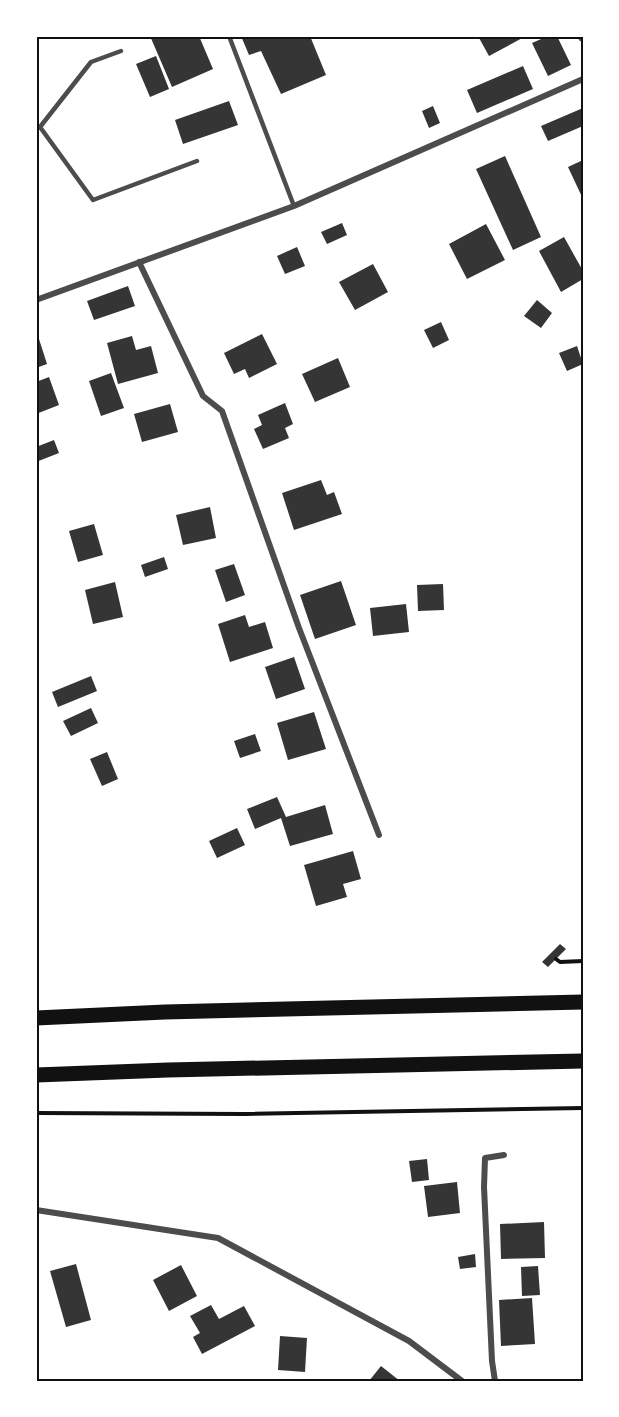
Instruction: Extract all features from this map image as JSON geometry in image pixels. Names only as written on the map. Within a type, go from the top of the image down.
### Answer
[{"type":"main road","points":[[36,1018],[165,1012],[583,1002]]},
{"type":"main road","points":[[36,1075],[583,1061]]},
{"type":"street","points":[[36,300],[294,206],[583,79]]},
{"type":"street","points":[[139,262],[203,396],[222,411],[299,628],[380,835]]},
{"type":"street","points":[[495,1381],[492,1361],[484,1187],[485,1158],[504,1155]]},
{"type":"street","points":[[36,1210],[218,1238],[409,1341],[462,1381]]},
{"type":"lane","points":[[229,36],[294,206]]},
{"type":"lane","points":[[121,51],[91,62],[38,127],[93,200],[197,161]]},
{"type":"path","points":[[556,958],[560,962],[583,961]]},
{"type":"path","points":[[36,1113],[245,1114],[583,1108]]},
{"type":"building","points":[[150,36],[199,36],[213,69],[172,87]]},
{"type":"building","points":[[241,36],[310,36],[326,75],[281,94],[261,51],[249,55]]},
{"type":"building","points":[[478,36],[526,36],[489,56]]},
{"type":"building","points":[[548,36],[557,36],[571,65],[548,76],[532,43]]},
{"type":"building","points":[[156,56],[169,89],[150,97],[136,64]]},
{"type":"building","points":[[523,66],[533,89],[477,113],[467,90]]},
{"type":"building","points":[[229,101],[238,125],[183,144],[175,120]]},
{"type":"building","points":[[433,106],[440,123],[429,128],[422,111]]},
{"type":"building","points":[[583,108],[583,126],[548,141],[541,126]]},
{"type":"building","points":[[505,156],[541,237],[513,250],[476,169]]},
{"type":"building","points":[[583,160],[583,199],[568,167]]},
{"type":"building","points":[[342,223],[347,235],[327,244],[321,232]]},
{"type":"building","points":[[486,224],[505,260],[467,279],[449,244]]},
{"type":"building","points":[[564,237],[583,271],[583,279],[561,292],[539,251]]},
{"type":"building","points":[[297,247],[305,266],[285,274],[277,256]]},
{"type":"building","points":[[373,264],[388,292],[355,310],[339,282]]},
{"type":"building","points":[[128,286],[135,306],[94,320],[87,301]]},
{"type":"building","points":[[537,300],[552,313],[541,328],[524,316]]},
{"type":"building","points":[[441,322],[449,340],[433,348],[424,330]]},
{"type":"building","points":[[262,334],[277,364],[249,378],[245,369],[234,374],[224,353]]},
{"type":"building","points":[[132,336],[136,350],[151,346],[158,373],[118,384],[107,343]]},
{"type":"building","points":[[39,339],[47,364],[36,368],[36,340]]},
{"type":"building","points":[[577,346],[583,364],[567,371],[559,353]]},
{"type":"building","points":[[338,358],[350,387],[315,402],[302,374]]},
{"type":"building","points":[[111,373],[124,408],[101,416],[89,381]]},
{"type":"building","points":[[49,377],[59,405],[36,414],[36,382]]},
{"type":"building","points":[[285,403],[293,424],[285,428],[289,438],[263,449],[254,429],[262,425],[258,415]]},
{"type":"building","points":[[170,404],[178,432],[142,442],[134,414]]},
{"type":"building","points":[[54,440],[59,453],[36,462],[36,447]]},
{"type":"building","points":[[321,480],[327,495],[334,492],[342,514],[294,530],[282,493]]},
{"type":"building","points":[[210,507],[216,538],[183,545],[176,515]]},
{"type":"building","points":[[94,524],[103,555],[78,562],[69,531]]},
{"type":"building","points":[[164,557],[168,569],[145,577],[141,565]]},
{"type":"building","points":[[234,564],[245,595],[226,602],[215,570]]},
{"type":"building","points":[[341,581],[356,625],[315,639],[300,595]]},
{"type":"building","points":[[115,582],[123,617],[93,624],[85,590]]},
{"type":"building","points":[[443,584],[444,610],[418,611],[417,585]]},
{"type":"building","points":[[406,604],[409,632],[373,636],[370,608]]},
{"type":"building","points":[[245,615],[249,627],[265,622],[273,648],[230,662],[218,624]]},
{"type":"building","points":[[294,657],[305,689],[276,699],[265,667]]},
{"type":"building","points":[[91,676],[97,691],[58,707],[52,692]]},
{"type":"building","points":[[91,708],[98,723],[71,736],[63,721]]},
{"type":"building","points":[[314,712],[326,749],[288,760],[277,723]]},
{"type":"building","points":[[255,734],[261,751],[240,758],[234,741]]},
{"type":"building","points":[[107,752],[118,779],[102,786],[90,759]]},
{"type":"building","points":[[277,797],[286,817],[325,805],[333,834],[290,846],[281,818],[255,829],[247,809]]},
{"type":"building","points":[[237,828],[245,845],[217,858],[209,841]]},
{"type":"building","points":[[353,851],[361,879],[343,884],[347,897],[316,906],[304,865]]},
{"type":"building","points":[[560,944],[566,949],[548,967],[542,962]]},
{"type":"building","points":[[427,1159],[429,1180],[412,1182],[409,1161]]},
{"type":"building","points":[[457,1182],[460,1213],[428,1217],[424,1186]]},
{"type":"building","points":[[544,1222],[545,1258],[501,1259],[500,1224]]},
{"type":"building","points":[[475,1254],[476,1267],[460,1269],[458,1257]]},
{"type":"building","points":[[76,1264],[91,1320],[66,1327],[50,1271]]},
{"type":"building","points":[[181,1265],[197,1296],[169,1311],[153,1280]]},
{"type":"building","points":[[538,1266],[540,1295],[522,1296],[521,1267]]},
{"type":"building","points":[[532,1298],[535,1344],[501,1346],[499,1300]]},
{"type":"building","points":[[211,1305],[219,1319],[244,1306],[255,1326],[202,1354],[193,1337],[200,1333],[190,1316]]},
{"type":"building","points":[[280,1336],[307,1338],[305,1372],[278,1370]]},
{"type":"building","points":[[381,1366],[400,1381],[369,1381]]}]
